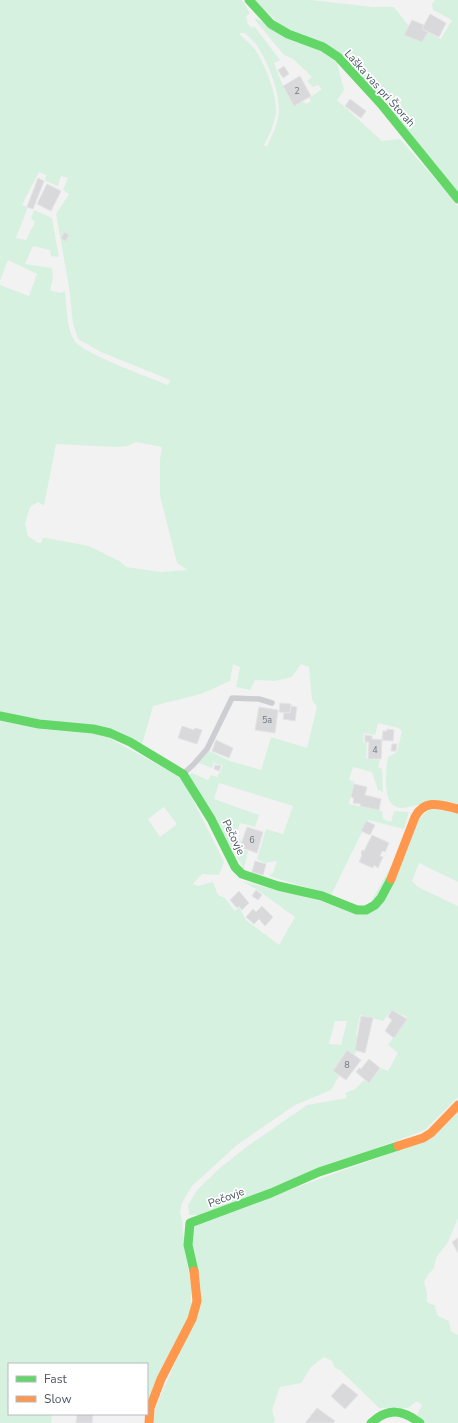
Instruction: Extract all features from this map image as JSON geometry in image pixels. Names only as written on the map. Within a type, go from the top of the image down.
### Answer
[{"type":"street","name":"Laška vas pri Štorah","points":[[249,0],[271,24],[288,34],[323,47],[338,57],[381,104],[458,199]]},
{"type":"street","name":"Pečovje","points":[[0,716],[39,724],[93,729],[110,733],[130,742],[183,774],[211,819],[235,867],[242,874],[278,886],[322,896],[357,910],[366,910],[374,905],[380,898],[391,879],[415,817],[420,809],[430,805],[440,805],[458,809]]},
{"type":"street","name":"Pečovje","points":[[149,1423],[150,1408],[161,1379],[192,1319],[197,1301],[195,1275],[188,1245],[190,1223],[271,1193],[319,1172],[424,1138],[431,1133],[458,1105]]},
{"type":"street","points":[[370,1423],[389,1413],[397,1411],[414,1418],[420,1423]]},
{"type":"lane","points":[[183,774],[207,749],[232,698],[259,698],[272,703]]},
{"type":"green space","points":[[0,0],[242,0],[250,13],[246,17],[248,24],[252,28],[254,26],[280,60],[274,63],[283,86],[293,105],[302,100],[306,104],[311,101],[309,98],[322,89],[318,85],[313,87],[307,81],[312,77],[293,59],[284,55],[255,20],[255,18],[336,59],[344,90],[337,100],[382,141],[400,139],[453,199],[458,207],[458,806],[417,805],[399,808],[392,804],[389,799],[386,784],[387,762],[388,757],[397,752],[402,731],[398,728],[378,723],[375,735],[364,733],[363,742],[367,743],[366,759],[380,760],[378,767],[382,769],[383,792],[378,790],[372,772],[353,767],[349,780],[354,782],[349,804],[382,811],[383,819],[391,822],[394,811],[409,812],[404,829],[368,820],[331,895],[269,876],[273,873],[277,861],[265,863],[257,859],[266,829],[283,834],[293,806],[219,783],[214,799],[259,815],[255,827],[240,823],[236,837],[241,840],[239,848],[248,851],[244,869],[188,775],[192,773],[208,780],[211,775],[217,777],[223,766],[214,763],[212,768],[198,763],[209,751],[230,761],[261,770],[271,737],[307,748],[317,707],[312,700],[309,667],[301,664],[292,677],[275,681],[255,680],[250,690],[236,687],[240,667],[233,664],[230,681],[201,694],[153,706],[142,745],[0,713],[0,285],[29,296],[37,274],[8,260],[0,281]],"holes":[[[239,33],[245,33],[258,47],[271,73],[277,92],[279,110],[278,118],[267,147],[264,145],[272,129],[276,113],[273,90],[260,57],[252,46]],[[39,172],[46,175],[45,181],[58,186],[61,176],[68,178],[63,190],[69,194],[56,214],[69,287],[73,324],[78,339],[101,352],[170,380],[168,385],[89,352],[74,340],[68,323],[65,291],[60,293],[50,290],[53,278],[52,268],[25,264],[33,246],[50,250],[51,256],[59,257],[52,218],[34,210],[31,218],[35,222],[26,240],[16,238],[28,207],[22,205]],[[136,442],[162,447],[160,459],[160,496],[177,563],[187,570],[161,572],[126,567],[121,562],[89,546],[46,538],[43,538],[41,543],[38,543],[27,535],[25,524],[30,507],[38,502],[44,506],[56,444],[115,447],[128,446]]]},
{"type":"green space","points":[[254,0],[311,0],[373,7],[394,7],[409,26],[407,36],[419,41],[428,32],[441,39],[452,20],[433,10],[432,4],[435,0],[458,0],[458,194],[373,85],[281,25]]},
{"type":"green space","points":[[0,719],[100,733],[182,778],[224,862],[219,875],[202,874],[193,884],[198,886],[213,882],[218,895],[225,898],[235,911],[239,907],[246,920],[279,945],[295,917],[256,889],[241,881],[365,912],[417,821],[429,809],[458,812],[458,882],[419,863],[412,881],[418,887],[458,906],[458,1097],[425,1130],[200,1215],[189,1215],[188,1205],[197,1190],[220,1168],[245,1148],[307,1105],[347,1098],[345,1093],[355,1089],[364,1080],[369,1083],[381,1068],[388,1071],[398,1053],[388,1045],[407,1017],[392,1010],[383,1021],[360,1015],[356,1035],[359,1036],[355,1054],[346,1051],[333,1071],[339,1076],[331,1090],[295,1105],[237,1145],[192,1186],[182,1203],[180,1212],[184,1247],[195,1303],[148,1405],[148,1363],[8,1363],[8,1415],[52,1415],[51,1423],[0,1423]],"holes":[[[164,807],[177,824],[160,837],[148,819]],[[335,1021],[347,1021],[341,1045],[329,1044]]]},
{"type":"green space","points":[[458,1111],[458,1218],[448,1242],[436,1258],[434,1268],[424,1282],[427,1293],[427,1302],[436,1306],[435,1308],[438,1316],[449,1321],[451,1331],[458,1335],[458,1423],[425,1423],[417,1415],[422,1405],[417,1401],[408,1408],[379,1408],[340,1370],[335,1368],[332,1361],[324,1357],[311,1367],[301,1383],[280,1387],[272,1410],[275,1421],[274,1423],[152,1423],[153,1413],[190,1329],[193,1225],[430,1139]]},
{"type":"building","points":[[430,14],[446,23],[439,37],[422,29]]},
{"type":"building","points":[[412,20],[424,25],[422,29],[428,32],[422,42],[404,35]]},
{"type":"building","points":[[284,66],[289,74],[283,78],[278,70]]},
{"type":"building","points":[[300,76],[311,96],[294,106],[283,86]]},
{"type":"building","points":[[350,99],[366,111],[361,118],[345,106]]},
{"type":"building","points":[[38,178],[44,181],[33,209],[27,207]]},
{"type":"building","points":[[47,184],[61,191],[51,211],[37,204]]},
{"type":"building","points":[[64,232],[69,235],[66,241],[61,239]]},
{"type":"building","points":[[280,703],[291,704],[290,713],[279,712]]},
{"type":"building","points":[[291,706],[297,707],[295,721],[283,719],[284,712],[290,713]]},
{"type":"building","points":[[259,707],[278,710],[275,733],[255,730]]},
{"type":"building","points":[[182,726],[194,730],[195,728],[202,730],[197,744],[178,738]]},
{"type":"building","points":[[387,729],[394,730],[393,741],[382,740],[383,731],[387,731]]},
{"type":"building","points":[[365,735],[372,736],[372,739],[382,740],[381,759],[368,759],[369,742],[365,742]]},
{"type":"building","points":[[216,740],[233,748],[229,758],[212,751]]},
{"type":"building","points":[[392,744],[397,744],[396,751],[391,751]]},
{"type":"building","points":[[215,765],[221,766],[219,771],[214,769]]},
{"type":"building","points":[[354,784],[367,787],[365,795],[381,799],[379,810],[353,803],[354,798],[351,797]]},
{"type":"building","points":[[366,821],[375,825],[370,835],[361,831]]},
{"type":"building","points":[[247,827],[263,832],[257,853],[240,847]]},
{"type":"building","points":[[372,835],[389,843],[385,852],[382,851],[380,856],[383,857],[378,868],[374,865],[373,868],[359,862],[362,855],[362,850],[364,851]]},
{"type":"building","points":[[255,861],[266,864],[263,875],[252,872]]},
{"type":"building","points":[[256,890],[262,895],[258,900],[252,896]]},
{"type":"building","points":[[239,891],[249,903],[242,910],[239,906],[237,908],[230,900]]},
{"type":"building","points":[[262,906],[273,917],[265,926],[259,919],[254,924],[246,917],[253,909],[256,912]]},
{"type":"building","points":[[392,1010],[407,1019],[394,1038],[385,1031],[392,1020],[388,1017]]},
{"type":"building","points":[[361,1016],[373,1018],[365,1053],[355,1050]]},
{"type":"building","points":[[347,1050],[361,1060],[346,1080],[333,1071]]},
{"type":"building","points":[[369,1059],[380,1068],[369,1083],[356,1072],[359,1068],[361,1069]]},
{"type":"building","points":[[458,1238],[458,1253],[452,1242]]},
{"type":"building","points":[[343,1383],[358,1395],[345,1409],[331,1396]]},
{"type":"building","points":[[317,1408],[335,1421],[333,1423],[305,1423]]},
{"type":"building","points":[[77,1415],[93,1415],[92,1423],[76,1423]]},
{"type":"traffic: fast","points":[[249,0],[271,24],[288,34],[323,47],[338,57],[381,104],[458,199]]},
{"type":"traffic: fast","points":[[0,716],[39,724],[93,729],[110,733],[130,742],[183,774],[211,819],[235,867],[242,874],[278,886],[322,896],[357,910],[366,910],[375,905],[381,898],[391,879]]},
{"type":"traffic: fast","points":[[194,1271],[188,1245],[190,1223],[271,1193],[319,1172],[398,1146]]},
{"type":"traffic: fast","points":[[371,1423],[383,1415],[395,1412],[407,1415],[420,1423]]},
{"type":"traffic: slow","points":[[391,879],[415,817],[419,811],[424,807],[434,804],[458,809]]},
{"type":"traffic: slow","points":[[398,1146],[423,1138],[431,1133],[458,1105]]},
{"type":"traffic: slow","points":[[149,1423],[150,1408],[161,1379],[192,1319],[197,1301],[194,1271]]}]
